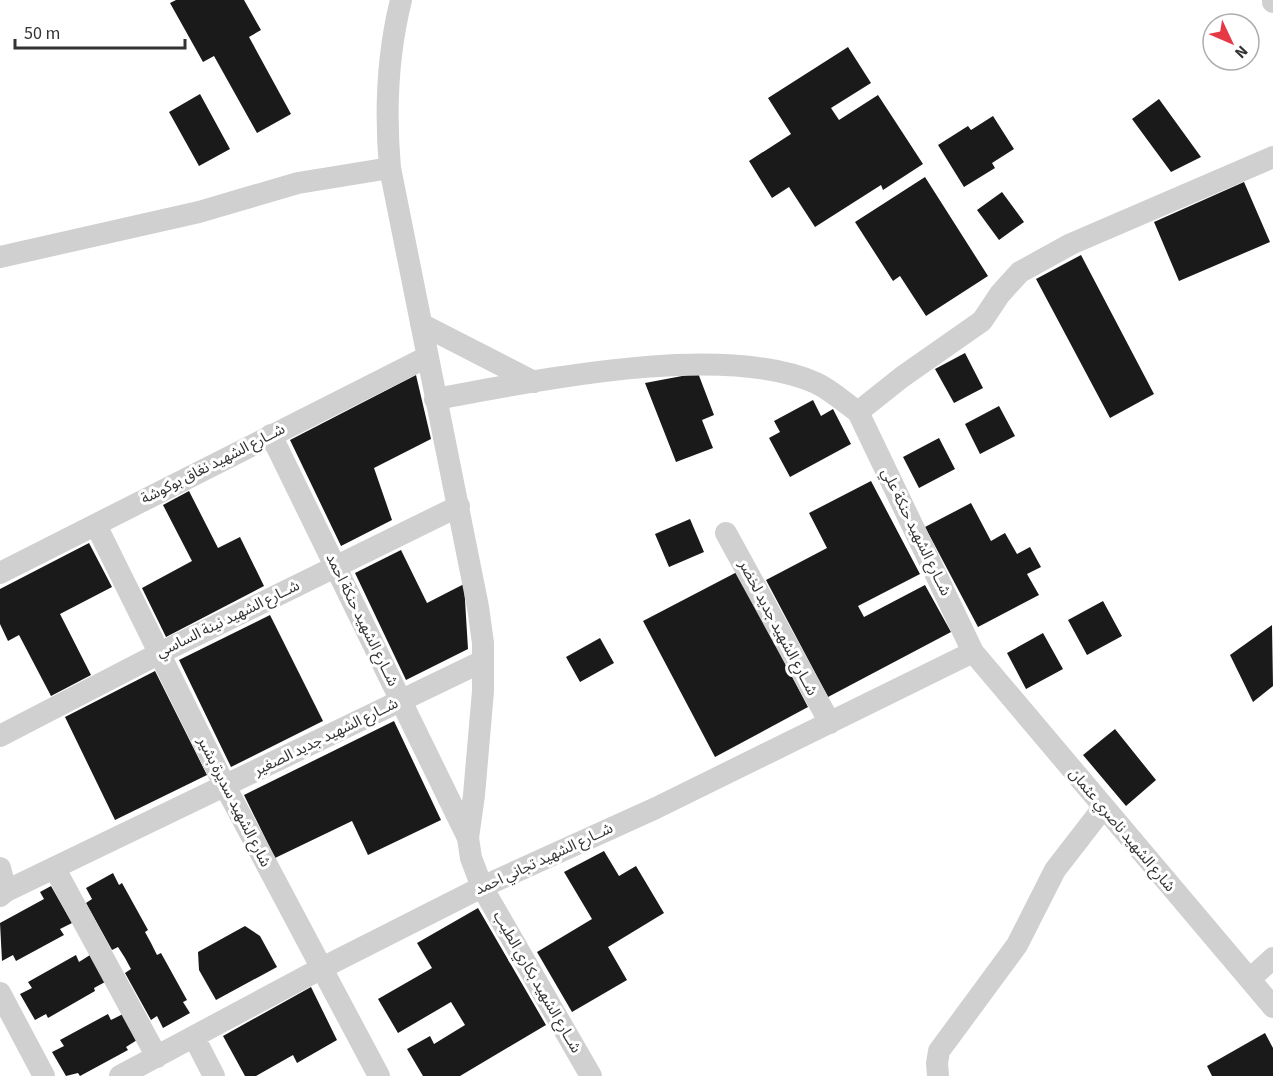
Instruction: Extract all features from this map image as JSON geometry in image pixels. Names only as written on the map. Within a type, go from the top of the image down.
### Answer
[{"type":"street","points":[[401,0],[388,71],[386,110],[390,168],[435,399],[459,506],[478,607],[483,661],[477,768],[468,838]]},
{"type":"street","points":[[435,399],[534,382],[644,368],[718,364],[774,372],[816,383],[858,412],[888,387],[982,321],[1000,294],[1020,272],[1071,244],[1273,157]]},
{"type":"street","points":[[0,257],[199,212],[298,183],[390,168]]},
{"type":"street","points":[[421,324],[534,382]]},
{"type":"street","name":"شــارع الشهيد نغاق بوكوشة","points":[[0,573],[427,357]]},
{"type":"street","name":"شــارع الشهيد حنكة علي","points":[[858,412],[974,652]]},
{"type":"street","name":"شــارع الشهيد حنكة احمد","points":[[271,435],[468,838]]},
{"type":"street","name":"شــارع الشهيد نينة الساسي","points":[[0,736],[160,653],[459,506]]},
{"type":"street","name":"شارع الشهيد سديرة بشير","points":[[96,525],[225,786],[320,969],[379,1076]]},
{"type":"street","name":"شــارع الشهيد جديد لخضر","points":[[726,532],[830,723]]},
{"type":"street","name":"شــارع الشهيد تجاني احمد","points":[[120,1076],[320,969],[482,887],[656,808],[974,652]]},
{"type":"street","name":"شارع الشهيد ناصري عثمان","points":[[974,652],[1102,808],[1273,1007]]},
{"type":"street","name":"شــارع الشهيد جديد الصغير","points":[[3,893],[483,661]]},
{"type":"street","points":[[938,1076],[939,1051],[1017,945],[1055,870],[1102,808]]},
{"type":"street","name":"شــارع الشهيد بكاري الطيب","points":[[468,838],[471,858],[482,887],[591,1076]]},
{"type":"street","points":[[0,868],[3,893]]},
{"type":"street","points":[[55,869],[158,1057]]},
{"type":"street","points":[[1250,979],[1273,958]]},
{"type":"street","points":[[0,993],[44,1076]]},
{"type":"street","points":[[194,1037],[214,1076]]},
{"type":"building","points":[[176,0],[244,0],[261,30],[249,37],[291,114],[257,133],[214,56],[203,62],[170,3]]},
{"type":"building","points":[[848,47],[871,83],[831,108],[839,120],[878,95],[923,164],[883,190],[881,185],[815,227],[789,187],[772,198],[749,161],[791,134],[768,98]]},
{"type":"building","points":[[200,94],[230,149],[199,166],[169,112]]},
{"type":"building","points":[[1159,99],[1201,157],[1171,172],[1132,119]]},
{"type":"building","points":[[993,116],[1014,149],[992,163],[995,168],[964,187],[938,145],[968,126],[971,130]]},
{"type":"building","points":[[925,177],[988,276],[926,316],[900,276],[893,281],[855,222]]},
{"type":"building","points":[[1244,182],[1270,242],[1179,281],[1154,222]]},
{"type":"building","points":[[1002,192],[1024,222],[999,240],[977,210]]},
{"type":"building","points":[[1081,255],[1154,394],[1110,418],[1036,279]]},
{"type":"building","points":[[965,353],[983,388],[954,403],[935,369]]},
{"type":"building","points":[[698,373],[714,415],[702,420],[713,448],[676,462],[645,383]]},
{"type":"building","points":[[416,375],[431,439],[374,468],[392,520],[341,546],[290,440]]},
{"type":"building","points":[[813,400],[821,416],[833,409],[851,444],[790,477],[769,438],[780,432],[774,421]]},
{"type":"building","points":[[999,406],[1015,436],[980,454],[965,424]]},
{"type":"building","points":[[939,438],[955,469],[919,488],[903,457]]},
{"type":"building","points":[[871,481],[920,574],[858,606],[864,617],[925,585],[951,632],[828,697],[766,580],[827,548],[809,513]]},
{"type":"building","points":[[189,491],[218,548],[240,537],[264,586],[166,637],[142,588],[192,561],[163,505]]},
{"type":"building","points":[[971,503],[991,541],[1005,533],[1017,554],[1030,547],[1041,567],[1027,574],[1039,595],[978,627],[925,527]]},
{"type":"building","points":[[690,519],[704,552],[669,567],[655,534]]},
{"type":"building","points":[[89,543],[112,587],[60,614],[91,675],[51,696],[19,635],[8,641],[0,624],[0,589]]},
{"type":"building","points":[[401,550],[427,603],[464,584],[468,649],[406,680],[355,573]]},
{"type":"building","points":[[737,572],[808,707],[715,757],[643,621]]},
{"type":"building","points":[[1103,601],[1122,636],[1087,655],[1068,620]]},
{"type":"building","points":[[270,615],[323,721],[231,767],[179,660]]},
{"type":"building","points":[[1272,625],[1273,686],[1253,702],[1230,655]]},
{"type":"building","points":[[1043,633],[1063,669],[1026,689],[1007,653]]},
{"type":"building","points":[[600,638],[614,663],[580,682],[566,657]]},
{"type":"building","points":[[155,671],[207,775],[115,820],[65,717]]},
{"type":"building","points":[[394,721],[441,820],[368,855],[352,821],[275,858],[244,795]]},
{"type":"building","points":[[1115,729],[1156,780],[1126,806],[1083,755]]},
{"type":"building","points":[[604,851],[619,876],[636,866],[664,913],[608,947],[627,980],[572,1012],[537,952],[592,919],[564,872]]},
{"type":"building","points":[[113,873],[119,885],[122,883],[148,930],[145,932],[157,955],[161,953],[187,1000],[183,1002],[190,1013],[163,1028],[157,1016],[151,1020],[125,973],[131,969],[125,958],[118,947],[112,950],[86,903],[92,899],[86,888]]},
{"type":"building","points":[[51,886],[72,923],[60,929],[64,935],[16,961],[13,955],[2,961],[0,923],[44,899],[40,892]]},
{"type":"building","points":[[478,908],[546,1025],[460,1076],[423,1076],[407,1049],[430,1036],[434,1044],[465,1025],[451,1002],[398,1033],[378,999],[432,968],[417,943]]},
{"type":"building","points":[[245,926],[260,936],[277,967],[216,1000],[199,970],[198,952]]},
{"type":"building","points":[[76,955],[79,962],[90,955],[105,982],[94,988],[95,991],[48,1018],[46,1014],[35,1020],[20,994],[32,988],[28,982]]},
{"type":"building","points":[[311,987],[337,1040],[297,1063],[293,1055],[256,1076],[245,1076],[223,1036]]},
{"type":"building","points":[[108,1014],[111,1020],[123,1014],[137,1040],[126,1047],[128,1050],[80,1076],[78,1073],[66,1076],[52,1052],[64,1046],[60,1040]]},
{"type":"building","points":[[1265,1033],[1273,1048],[1273,1076],[1212,1076],[1207,1066]]}]
